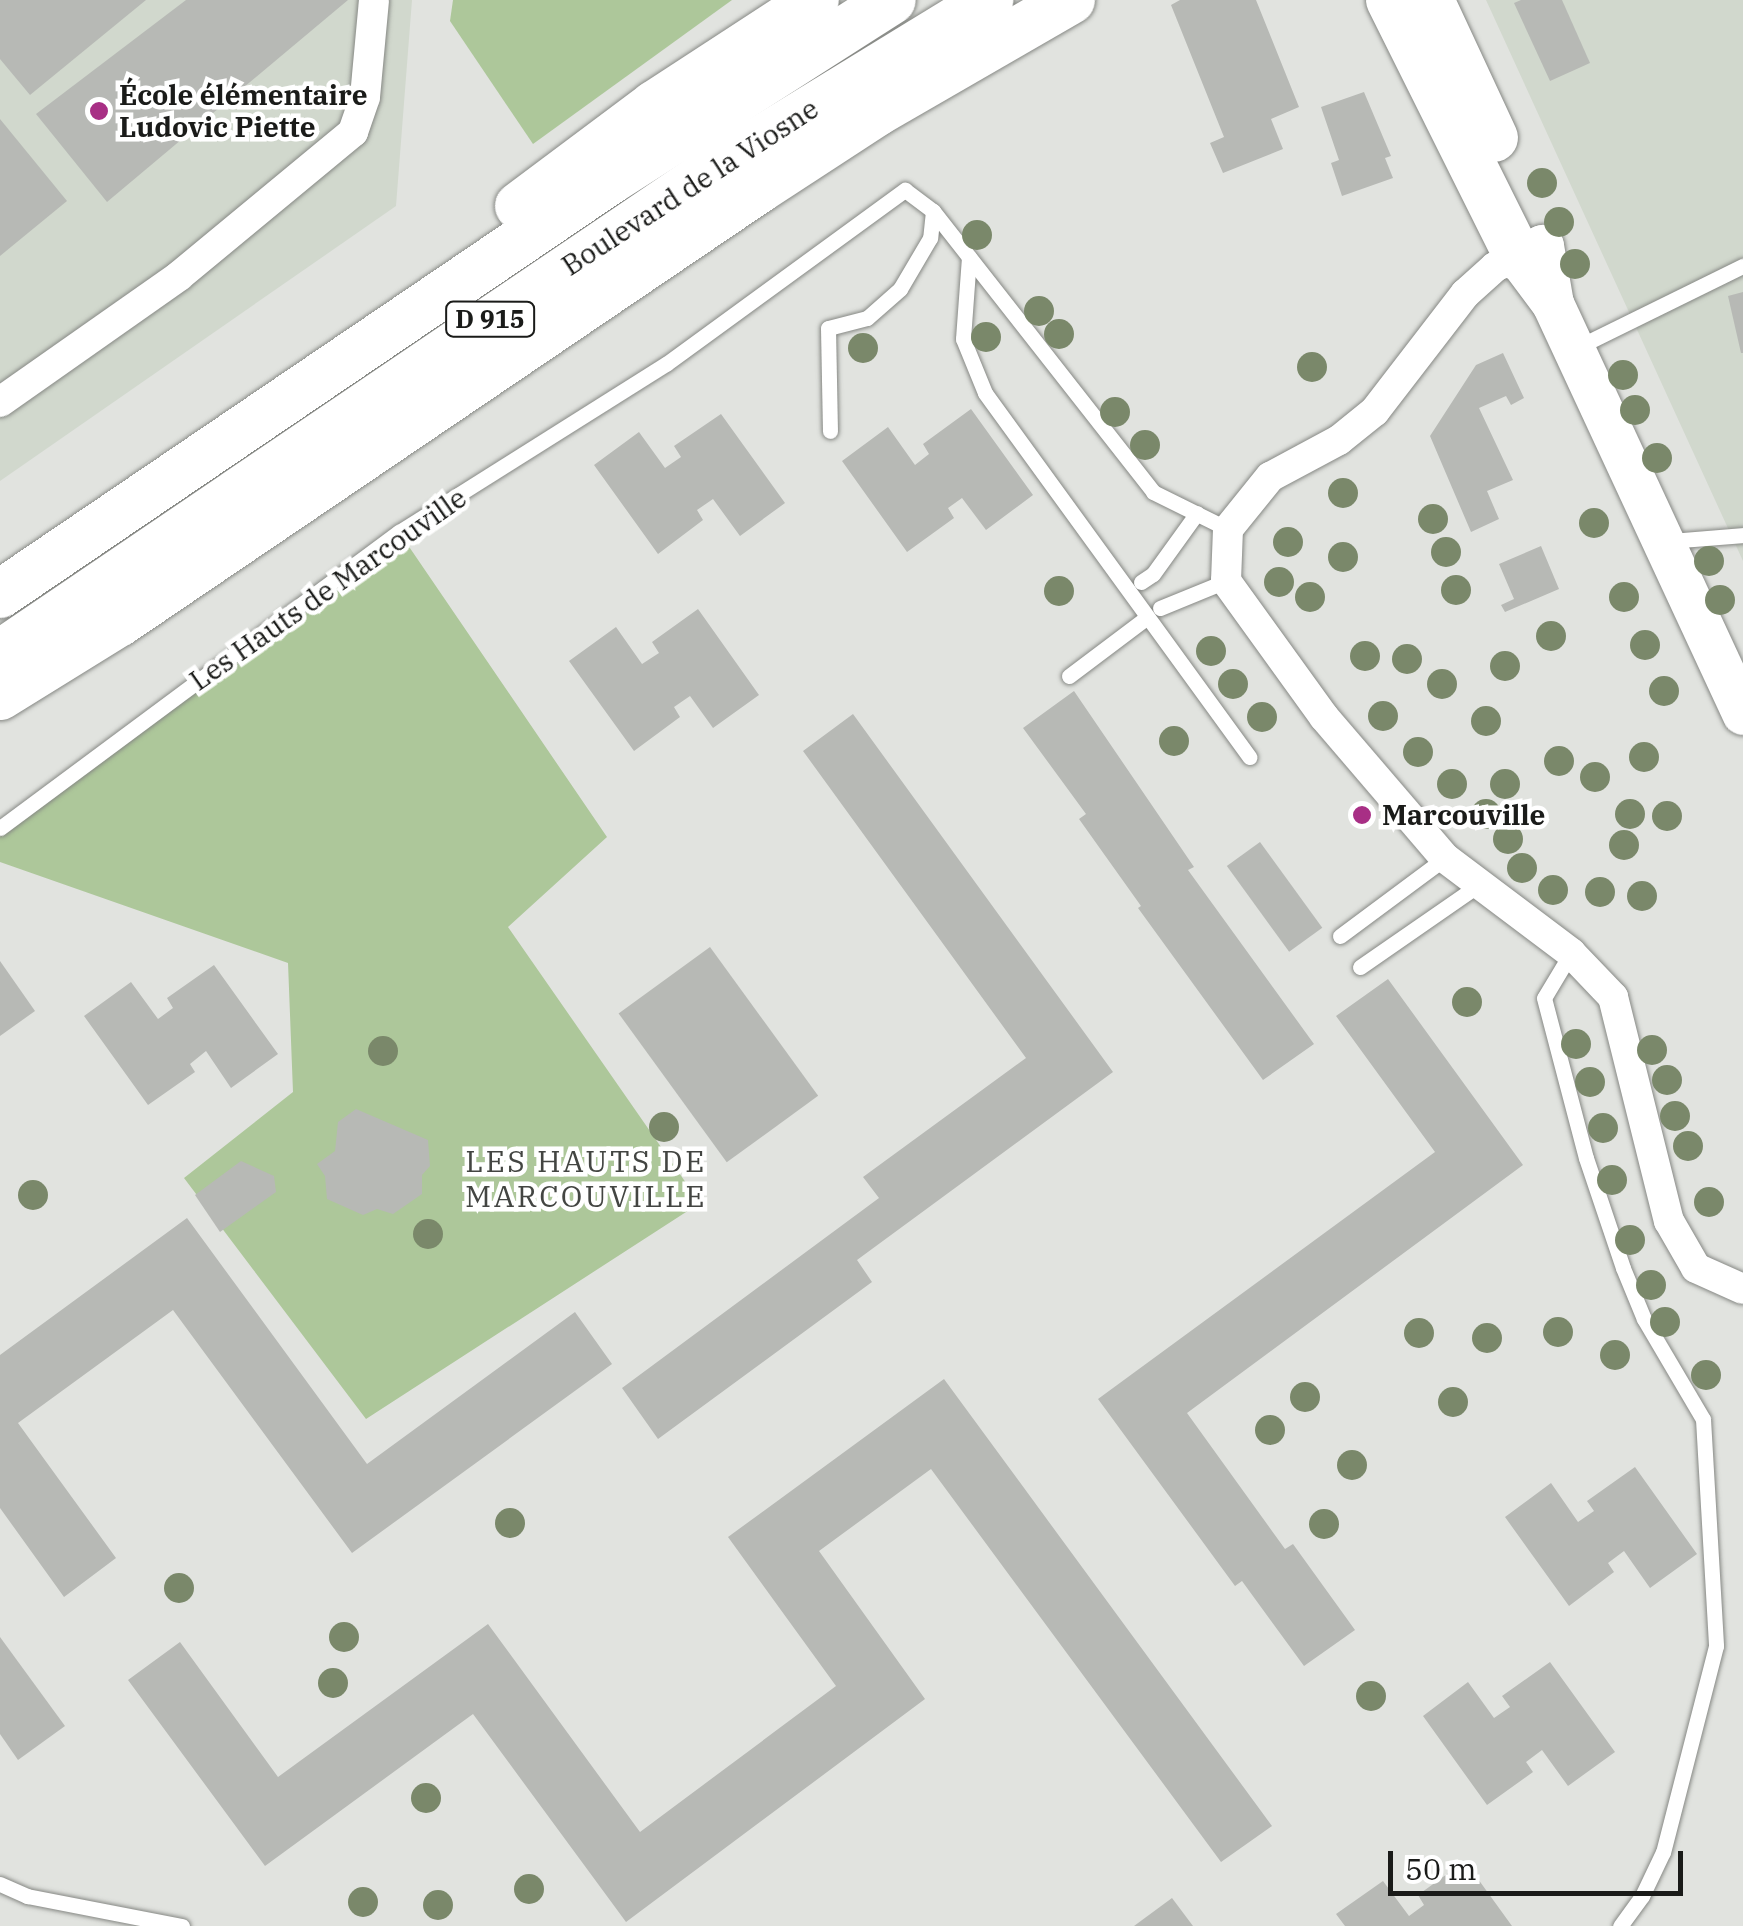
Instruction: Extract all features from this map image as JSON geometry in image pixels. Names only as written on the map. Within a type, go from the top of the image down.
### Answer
[{"type":"main road","points":[[40,566],[654,105],[814,0]]},
{"type":"main road","name":"Boulevard de la Viosne","points":[[0,594],[643,158],[892,0]]},
{"type":"main road","name":"Boulevard de la Viosne","points":[[0,654],[720,165],[989,0]]},
{"type":"main road","points":[[0,696],[136,610],[803,160],[954,66],[1071,0]]},
{"type":"main road","points":[[1390,0],[1441,63],[1530,251]]},
{"type":"main road","points":[[1430,0],[1441,63]]},
{"type":"street","points":[[0,402],[179,276],[353,132],[365,97],[374,0]]},
{"type":"street","points":[[1743,714],[1530,251],[1496,267],[1465,294],[1376,411],[1339,440],[1270,477],[1228,530],[1226,580],[1324,717],[1446,858],[1572,953],[1613,997],[1670,1221],[1696,1268],[1743,1289]]},
{"type":"lane","name":"Les Hauts de Marcouville","points":[[0,828],[399,532],[666,364],[905,190],[933,212]]},
{"type":"lane","points":[[933,212],[1153,492],[1228,530]]},
{"type":"lane","points":[[830,431],[828,328],[867,318],[900,289],[930,238],[933,212]]},
{"type":"lane","points":[[969,256],[963,339],[985,394],[1153,613],[1248,757]]},
{"type":"lane","points":[[1574,349],[1743,266]]},
{"type":"lane","points":[[1141,582],[1153,574],[1197,514]]},
{"type":"lane","points":[[1666,541],[1743,535]]},
{"type":"lane","points":[[1069,676],[1153,613],[1226,580]]},
{"type":"lane","points":[[1340,936],[1446,858]]},
{"type":"lane","points":[[1360,968],[1482,883]]},
{"type":"lane","points":[[1572,953],[1544,998],[1586,1158],[1622,1268],[1644,1319],[1702,1418],[1716,1646],[1663,1852],[1642,1896],[1620,1926]]},
{"type":"lane","points":[[0,1884],[27,1896],[182,1926]]},
{"type":"shaded area","points":[[0,0],[412,0],[396,206],[0,481]]},
{"type":"shaded area","points":[[1486,0],[1743,0],[1743,561]]},
{"type":"green space","points":[[453,0],[732,0],[533,144],[450,21]]},
{"type":"green space","points":[[399,532],[607,837],[508,927],[700,1203],[366,1419],[184,1178],[293,1092],[288,963],[0,862],[0,828]]},
{"type":"building","points":[[0,0],[146,0],[30,95],[0,59]]},
{"type":"building","points":[[186,0],[348,0],[107,202],[36,114]]},
{"type":"building","points":[[1180,0],[1256,0],[1299,107],[1271,119],[1283,149],[1223,173],[1210,143],[1224,137],[1171,5]]},
{"type":"building","points":[[1562,0],[1590,63],[1550,81],[1514,3]]},
{"type":"building","points":[[1364,92],[1391,156],[1385,158],[1393,178],[1342,196],[1331,163],[1339,160],[1321,107]]},
{"type":"building","points":[[0,119],[67,201],[0,256]]},
{"type":"building","points":[[1743,292],[1743,353],[1741,353],[1728,296]]},
{"type":"building","points":[[1503,353],[1524,398],[1511,405],[1506,396],[1479,408],[1513,480],[1487,491],[1499,519],[1471,532],[1430,436],[1476,365]]},
{"type":"building","points":[[971,409],[1033,495],[986,530],[962,498],[948,508],[954,518],[907,552],[842,461],[888,427],[915,465],[929,454],[923,444]]},
{"type":"building","points":[[721,414],[785,503],[740,536],[713,499],[697,510],[703,520],[658,554],[594,465],[639,432],[665,468],[681,457],[674,446]]},
{"type":"building","points":[[1541,546],[1559,589],[1505,612],[1501,605],[1514,599],[1499,564]]},
{"type":"building","points":[[698,609],[759,695],[713,728],[690,696],[674,707],[680,717],[634,751],[569,661],[616,627],[642,664],[659,653],[652,642]]},
{"type":"building","points":[[1074,691],[1194,867],[1188,870],[1314,1044],[1263,1080],[1138,908],[1141,906],[1079,819],[1086,814],[1023,728]]},
{"type":"building","points":[[853,714],[1113,1072],[857,1260],[872,1282],[658,1439],[622,1388],[879,1198],[863,1177],[1026,1058],[803,751]]},
{"type":"building","points":[[1260,842],[1322,928],[1289,952],[1227,866]]},
{"type":"building","points":[[710,947],[818,1096],[727,1162],[619,1013]]},
{"type":"building","points":[[0,961],[35,1011],[0,1036]]},
{"type":"building","points":[[214,965],[278,1054],[231,1088],[206,1051],[190,1064],[195,1072],[148,1105],[84,1016],[131,982],[158,1019],[173,1008],[167,998]]},
{"type":"building","points":[[1388,979],[1523,1165],[1187,1413],[1285,1549],[1293,1544],[1355,1630],[1304,1666],[1242,1581],[1235,1586],[1098,1399],[1435,1152],[1336,1016]]},
{"type":"building","points":[[356,1109],[428,1140],[430,1166],[422,1175],[422,1194],[393,1214],[377,1209],[363,1215],[327,1199],[325,1176],[317,1164],[335,1151],[338,1122]]},
{"type":"building","points":[[241,1161],[274,1176],[276,1192],[220,1232],[195,1195]]},
{"type":"building","points":[[187,1218],[367,1464],[575,1312],[612,1364],[352,1553],[173,1310],[18,1423],[116,1558],[64,1597],[0,1508],[0,1355]]},
{"type":"building","points":[[944,1379],[1272,1826],[1221,1862],[931,1469],[819,1551],[925,1699],[626,1922],[473,1714],[265,1866],[128,1680],[180,1642],[278,1777],[488,1624],[640,1832],[836,1686],[728,1537]]},
{"type":"building","points":[[1635,1467],[1697,1554],[1650,1588],[1624,1551],[1608,1563],[1614,1572],[1569,1606],[1505,1517],[1551,1483],[1578,1522],[1594,1511],[1587,1501]]},
{"type":"building","points":[[0,1637],[65,1726],[18,1760],[0,1734]]},
{"type":"building","points":[[1550,1662],[1615,1752],[1568,1786],[1542,1750],[1526,1762],[1533,1772],[1487,1805],[1423,1716],[1468,1682],[1494,1718],[1510,1707],[1502,1696]]},
{"type":"building","points":[[1465,1861],[1512,1926],[1345,1926],[1336,1914],[1383,1881],[1409,1916],[1424,1905],[1418,1895]]},
{"type":"building","points":[[1172,1898],[1193,1926],[1134,1926]]},
{"type":"place","name":"École élémentaire Ludovic Piette","points":[[99,111]]},
{"type":"place","name":"Marcouville","points":[[1362,815]]},
{"type":"district","name":"LES HAUTS DE MARCOUVILLE","points":[[586,1178]]}]
